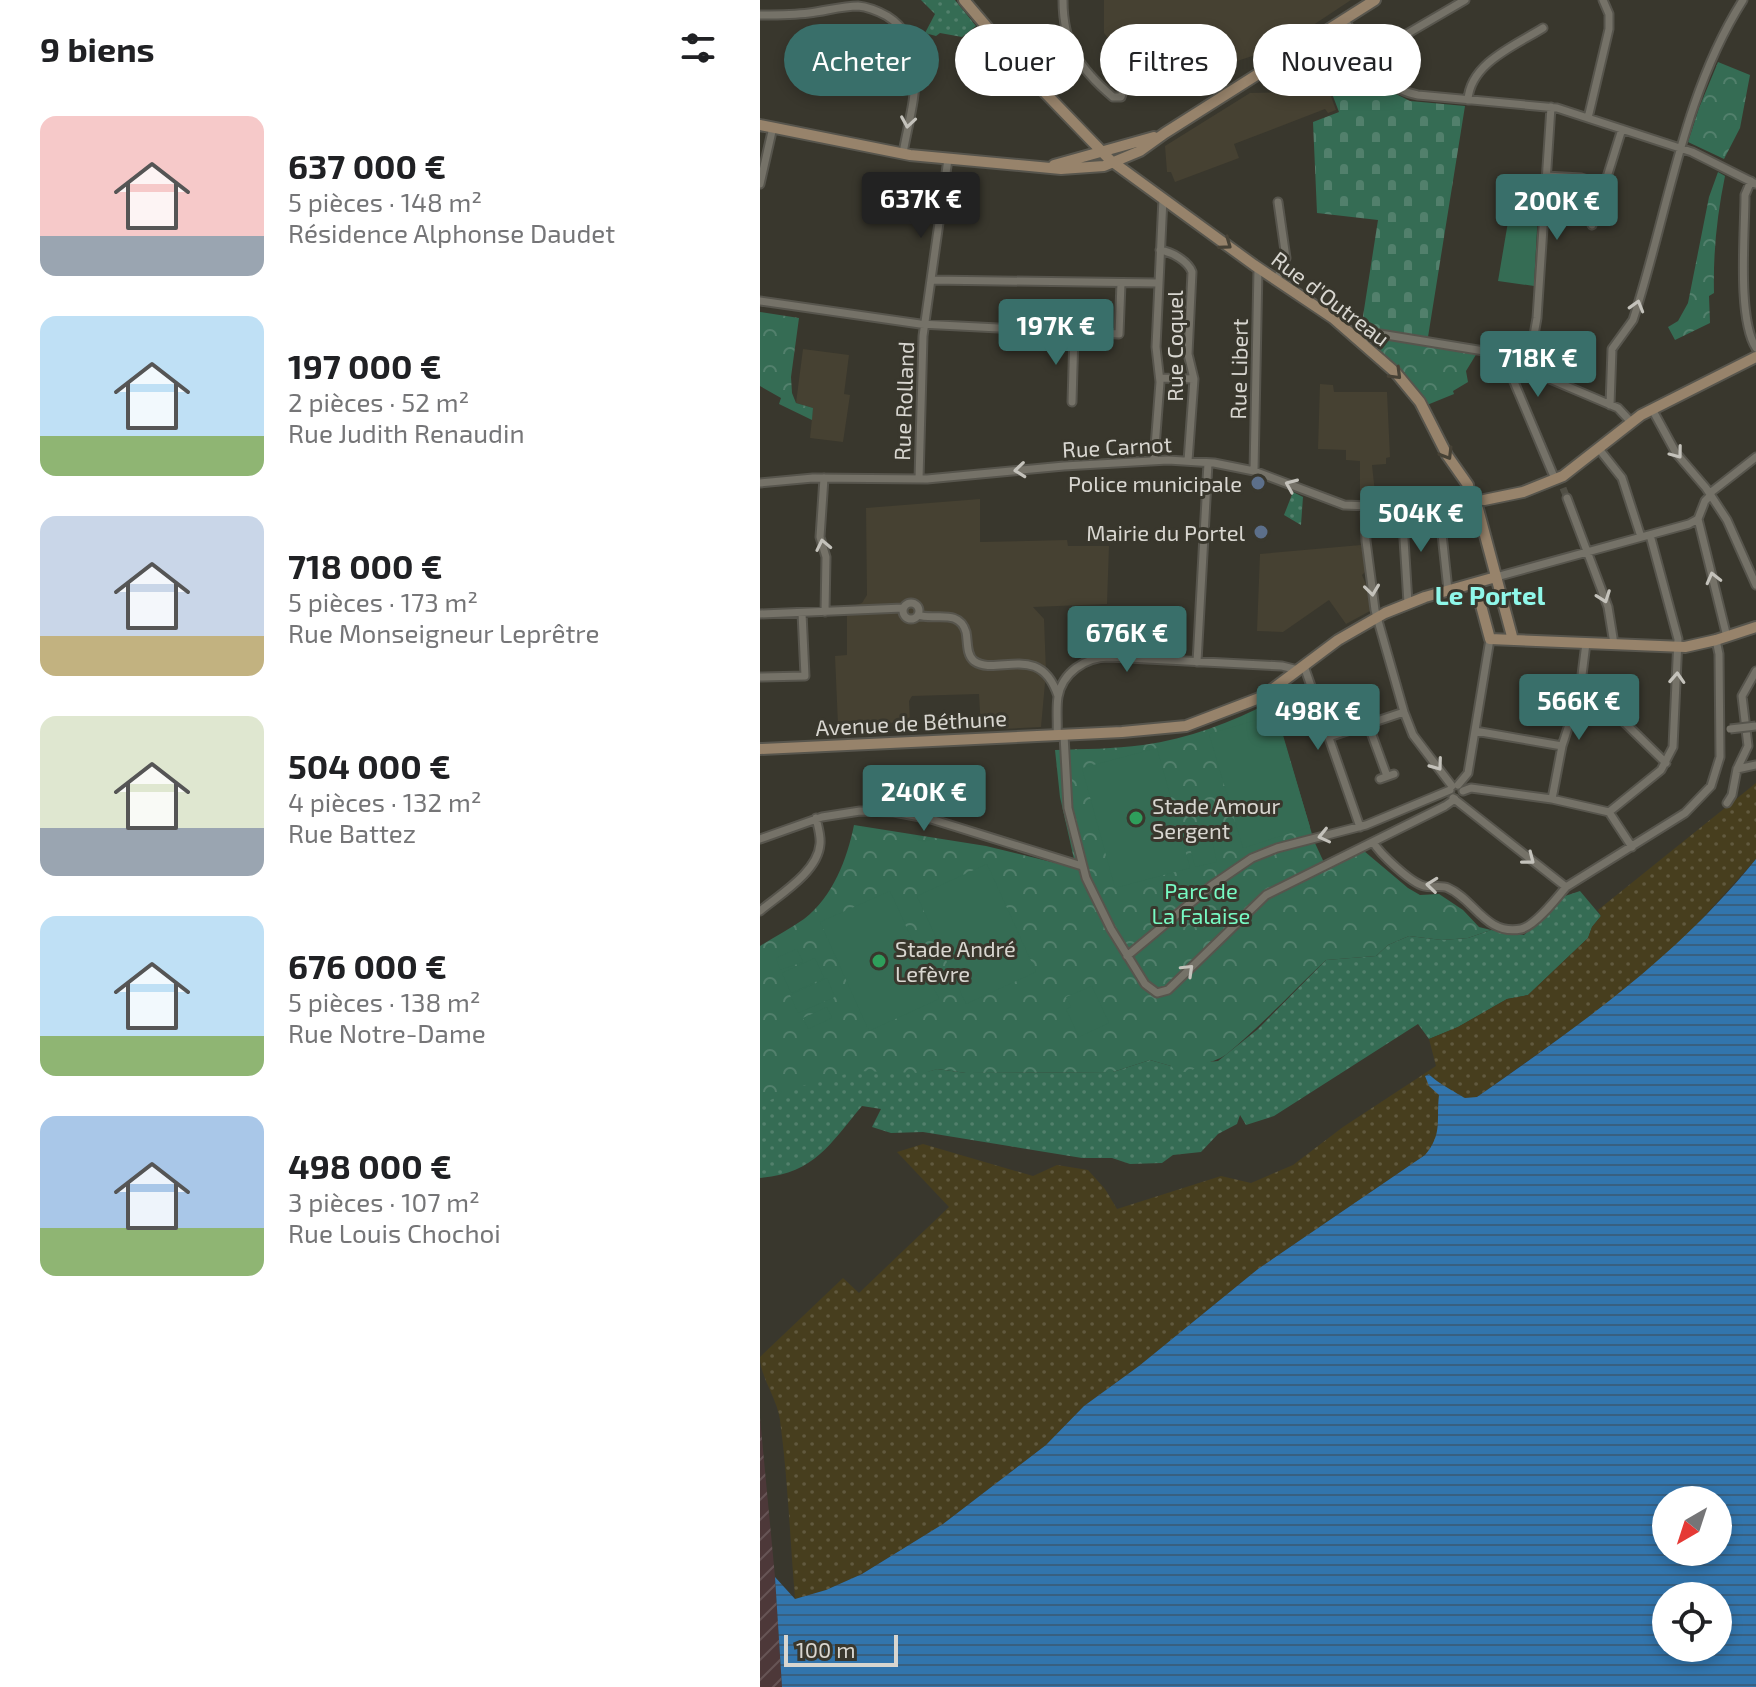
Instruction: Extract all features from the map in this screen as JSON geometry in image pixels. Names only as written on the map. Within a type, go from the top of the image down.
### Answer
[{"type":"street","name":"Rue d'Outreau","points":[[964,0],[1097,151],[1117,160],[1127,173],[1363,342],[1414,394],[1447,455],[1467,483],[1469,498]]},
{"type":"street","points":[[1063,0],[1063,23],[1070,47],[1100,82]]},
{"type":"street","points":[[1068,166],[1086,169],[1138,152],[1375,0]]},
{"type":"street","points":[[1421,26],[1465,0]]},
{"type":"street","points":[[1588,118],[1609,29],[1609,14],[1603,0]]},
{"type":"street","points":[[1610,405],[1612,349],[1633,320],[1681,149],[1716,48],[1743,0]]},
{"type":"street","points":[[760,15],[797,15],[859,7],[876,10],[896,23],[908,39],[915,62],[915,81],[903,153]]},
{"type":"street","points":[[1344,19],[1347,24]]},
{"type":"street","points":[[1468,100],[1472,83],[1485,66],[1543,28]]},
{"type":"street","points":[[1421,95],[1551,107],[1681,149],[1753,182],[1745,195],[1746,312],[1750,337],[1756,348]]},
{"type":"street","points":[[1528,369],[1537,318],[1551,107]]},
{"type":"street","points":[[760,125],[903,153],[1032,167],[1085,164],[1097,151],[1153,138]]},
{"type":"street","points":[[760,184],[773,127]]},
{"type":"street","points":[[1068,166],[1082,146],[1078,129]]},
{"type":"street","points":[[1592,225],[1622,129]]},
{"type":"street","points":[[1117,160],[1165,133]]},
{"type":"street","points":[[1138,152],[1133,170],[1141,183]]},
{"type":"street","name":"Rue Rolland","points":[[919,479],[925,325],[948,159]]},
{"type":"street","points":[[1546,176],[1581,178],[1605,185]]},
{"type":"street","points":[[1154,460],[1160,378],[1156,347],[1163,198]]},
{"type":"street","points":[[1277,279],[1286,258],[1278,202]]},
{"type":"street","name":"Rue Coquel","points":[[1160,250],[1172,254],[1192,269],[1188,354],[1194,379],[1188,461]]},
{"type":"street","name":"Rue Libert","points":[[1254,471],[1258,268]]},
{"type":"street","points":[[931,280],[1158,283]]},
{"type":"street","points":[[760,301],[925,325],[1119,334],[1121,283]]},
{"type":"street","points":[[1072,402],[1074,333]]},
{"type":"street","points":[[1363,342],[1371,333],[1479,349],[1610,405],[1622,411],[1631,422]]},
{"type":"street","points":[[1481,504],[1559,481],[1631,422],[1756,357]]},
{"type":"street","points":[[1513,362],[1512,377],[1559,481]]},
{"type":"street","points":[[1160,378],[1194,379]]},
{"type":"street","points":[[1652,409],[1676,453],[1727,520],[1756,585]]},
{"type":"street","points":[[1599,449],[1621,475],[1674,621],[1678,647],[1673,747],[1658,773],[1609,812]]},
{"type":"street","points":[[1373,842],[1379,852],[1417,883],[1449,888],[1494,925],[1517,929],[1526,927],[1553,904],[1566,887],[1685,813],[1705,793],[1719,768],[1719,654],[1722,638],[1698,519],[1710,494],[1756,457]]},
{"type":"street","name":"Rue Carnot","points":[[760,483],[824,478],[919,479],[1154,460],[1208,463],[1254,471],[1338,504],[1439,506],[1463,503],[1469,498]]},
{"type":"street","points":[[1197,662],[1208,463]]},
{"type":"street","points":[[824,478],[820,537],[826,557],[825,612]]},
{"type":"street","points":[[1469,498],[1478,494],[1513,640]]},
{"type":"street","points":[[1567,498],[1610,613],[1614,644]]},
{"type":"street","points":[[1365,506],[1366,541],[1377,617],[1404,712],[1413,735],[1456,788]]},
{"type":"street","points":[[1439,506],[1448,590]]},
{"type":"street","points":[[1402,507],[1408,603]]},
{"type":"street","points":[[1496,577],[1698,519]]},
{"type":"street","name":"Avenue de Béthune","points":[[760,749],[1166,729],[1197,723],[1257,700],[1338,640],[1377,617],[1408,603],[1496,577]]},
{"type":"street","points":[[760,614],[903,608],[914,604],[918,615],[955,619],[964,627],[969,654],[974,661],[983,664],[1021,663],[1034,667],[1050,680],[1058,696],[1068,808],[1082,866],[1094,898],[1127,956],[1147,986],[1159,993],[1168,990],[1266,895],[1455,799],[1456,788],[1467,776],[1490,639],[1475,583]]},
{"type":"street","points":[[760,677],[805,676],[802,613]]},
{"type":"street","points":[[1490,639],[1678,647],[1756,627]]},
{"type":"street","points":[[1552,799],[1562,746],[1582,681],[1586,643]]},
{"type":"street","points":[[1058,696],[1071,673],[1093,659],[1301,668],[1360,827]]},
{"type":"street","points":[[1727,803],[1748,746],[1742,694],[1756,671]]},
{"type":"street","points":[[1582,681],[1666,763]]},
{"type":"street","points":[[1329,737],[1404,712]]},
{"type":"street","points":[[1368,724],[1387,777]]},
{"type":"street","points":[[1720,730],[1756,726]]},
{"type":"street","points":[[1475,731],[1562,746]]},
{"type":"street","points":[[1737,769],[1756,765]]},
{"type":"street","points":[[1127,956],[1247,860],[1277,848],[1360,827],[1456,788],[1552,799],[1609,812],[1632,847]]},
{"type":"street","points":[[1455,799],[1566,887]]},
{"type":"street","points":[[760,839],[816,818],[860,811],[906,814],[1082,866]]},
{"type":"street","points":[[760,911],[802,875],[814,860],[820,843],[816,818]]},
{"type":"shaded area","points":[[1104,0],[1351,0],[1315,24],[1253,24],[1253,56],[1237,61],[1237,24],[1104,24]]},
{"type":"shaded area","points":[[1250,93],[1253,96],[1331,96],[1336,110],[1328,113],[1325,109],[1234,144],[1239,158],[1175,182],[1171,172],[1167,172],[1165,146]]},
{"type":"shaded area","points":[[803,349],[849,355],[844,394],[850,395],[843,442],[810,438],[813,408],[796,403]]},
{"type":"shaded area","points":[[1320,384],[1333,385],[1334,392],[1387,392],[1390,457],[1386,458],[1386,464],[1372,465],[1376,502],[1360,501],[1360,461],[1346,460],[1346,450],[1318,449]]},
{"type":"shaded area","points":[[980,499],[980,542],[1067,540],[1068,546],[1109,546],[1107,604],[1033,607],[1044,619],[1046,672],[1041,727],[981,730],[979,694],[912,696],[909,701],[910,722],[838,725],[835,656],[847,655],[847,614],[867,595],[866,508]]},
{"type":"shaded area","points":[[1361,545],[1366,571],[1362,575],[1368,589],[1370,611],[1346,624],[1329,600],[1283,632],[1257,631],[1260,554]]},
{"type":"shaded area","points":[[760,1418],[775,1577],[782,1687],[760,1687]]},
{"type":"green space","points":[[921,0],[955,0],[974,24],[955,24],[955,36],[939,34],[939,24],[930,24],[935,14]]},
{"type":"green space","points":[[1718,62],[1750,75],[1740,128],[1724,159],[1688,142]]},
{"type":"green space","points":[[1333,96],[1400,96],[1410,101],[1465,106],[1428,337],[1361,329],[1378,220],[1317,213],[1313,122],[1339,112]]},
{"type":"green space","points":[[1718,172],[1725,176],[1716,234],[1714,293],[1709,296],[1710,323],[1675,340],[1668,327],[1678,321],[1688,303],[1709,197]]},
{"type":"green space","points":[[1521,209],[1538,211],[1534,286],[1498,281],[1510,210],[1520,212]]},
{"type":"green space","points":[[760,312],[799,318],[791,377],[792,393],[796,403],[813,408],[812,420],[779,404],[781,398],[760,386]]},
{"type":"green space","points":[[1376,337],[1477,353],[1466,371],[1468,382],[1453,391],[1454,394],[1427,405],[1408,379],[1373,345],[1377,342]]},
{"type":"green space","points":[[1293,492],[1303,497],[1301,525],[1284,515]]},
{"type":"green space","name":"Parc de La Falaise","points":[[1273,701],[1314,841],[1327,869],[1364,851],[1408,888],[1420,895],[1439,894],[1463,910],[1479,927],[1491,930],[1468,938],[1442,940],[1409,936],[1388,945],[1376,956],[1326,960],[1228,1053],[1190,1072],[1176,1072],[1171,1066],[1150,1060],[1113,1072],[856,1071],[798,1087],[760,1105],[760,946],[804,919],[823,900],[843,864],[854,825],[986,846],[1076,868],[1060,797],[1055,750],[1099,749],[1177,739],[1226,723]]},
{"type":"green space","points":[[1276,714],[1310,827],[1243,848],[1209,734]]},
{"type":"green space","name":"Stade Amour Sergent","points":[[1157,748],[1190,868],[1115,888],[1082,768]]},
{"type":"green space","points":[[1209,828],[1217,862],[1195,867],[1186,833]]},
{"type":"green space","points":[[987,864],[1036,972],[966,1004],[917,896]]},
{"type":"green space","name":"Stade André Lefèvre","points":[[890,891],[939,999],[869,1031],[820,922]]},
{"type":"green space","points":[[1580,891],[1601,916],[1588,938],[1528,995],[1507,999],[1458,1027],[1429,1039],[1418,1024],[1274,1116],[1246,1125],[1240,1115],[1237,1124],[1218,1134],[1201,1152],[1173,1155],[1162,1163],[1130,1164],[1112,1158],[1082,1158],[923,1132],[891,1133],[872,1127],[881,1109],[862,1106],[830,1145],[808,1163],[779,1175],[760,1178],[760,956],[959,1062],[923,1073],[937,1069],[966,1073],[1113,1072],[1150,1060],[1171,1066],[1218,1061],[1258,1029],[1326,960],[1376,956],[1388,945],[1409,936],[1442,940],[1468,938],[1491,930],[1524,935],[1565,896]]},
{"type":"green space","points":[[797,949],[803,962],[780,970],[776,958]]},
{"type":"green space","points":[[815,958],[824,978],[791,993],[782,973]]},
{"type":"green space","points":[[827,978],[835,997],[798,1013],[790,995]]},
{"type":"green space","points":[[1092,986],[1109,1023],[1079,1037],[1066,1009],[1071,1007],[1066,997]]},
{"type":"green space","points":[[827,1007],[832,1018],[808,1029],[803,1018]]},
{"type":"sand","points":[[1756,783],[1756,859],[1679,944],[1596,1012],[1477,1097],[1425,1155],[1258,1269],[1139,1366],[1084,1406],[1046,1445],[943,1524],[862,1574],[826,1590],[795,1599],[780,1420],[760,1357],[843,1278],[859,1293],[949,1207],[897,1152],[923,1144],[1033,1176],[1057,1165],[1088,1170],[1117,1209],[1221,1176],[1251,1183],[1293,1165],[1343,1127],[1436,1066],[1429,1039],[1458,1027],[1507,999],[1528,995],[1588,938],[1601,916],[1598,910]]},
{"type":"water","points":[[1756,859],[1756,1687],[782,1687],[775,1577],[795,1599],[826,1590],[862,1574],[943,1524],[1046,1445],[1084,1406],[1139,1366],[1258,1269],[1425,1155],[1437,1133],[1439,1095],[1429,1086],[1425,1076],[1429,1074],[1465,1098],[1477,1097],[1590,1016],[1693,928]]},
{"type":"tunnel","points":[[1563,488],[1567,498]]},
{"type":"place","name":"Police municipale","points":[[1258,483]]},
{"type":"place","name":"Mairie du Portel","points":[[1261,532]]},
{"type":"place","name":"Stade Amour Sergent","points":[[1136,818]]},
{"type":"place","name":"Stade André Lefèvre","points":[[879,961]]},
{"type":"district","name":"Le Portel","points":[[1490,594]]}]
